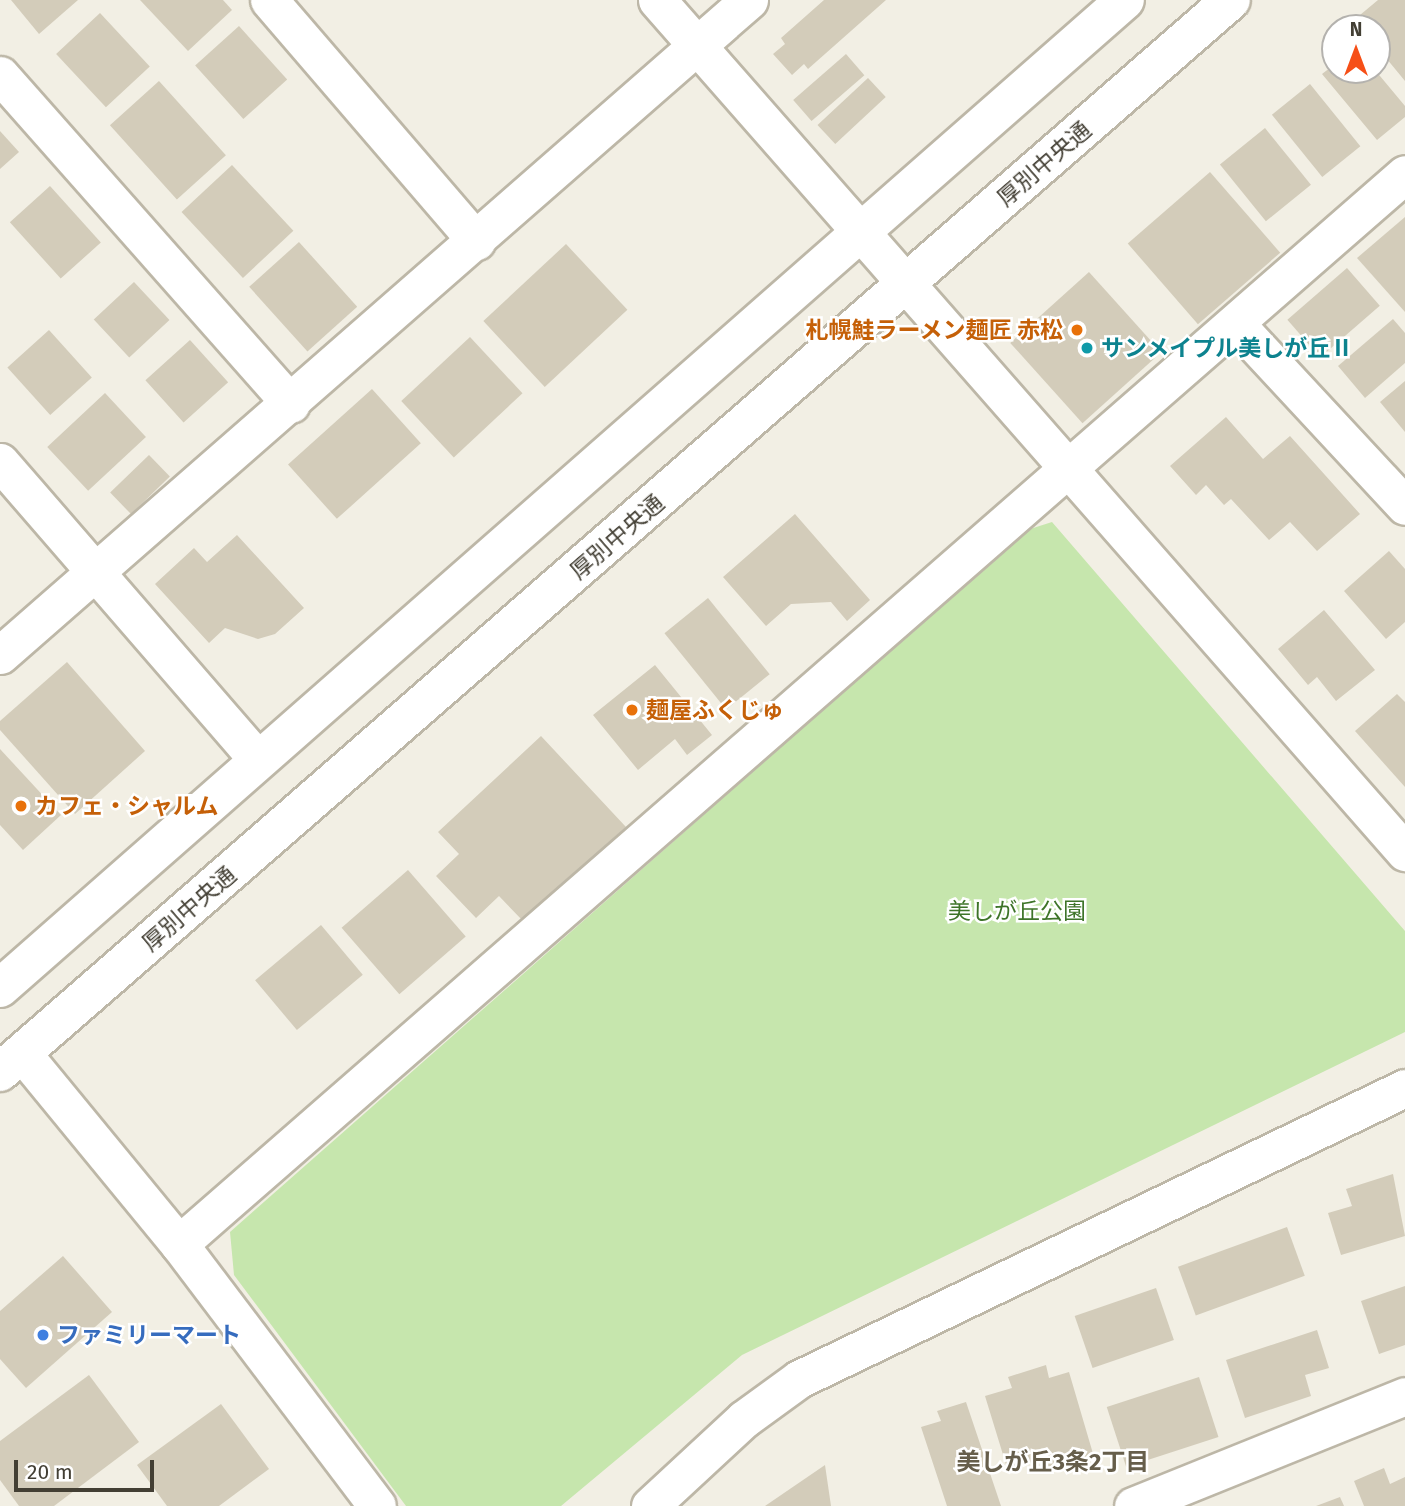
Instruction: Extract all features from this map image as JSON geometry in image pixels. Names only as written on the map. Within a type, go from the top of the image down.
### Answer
[{"type":"street","points":[[269,0],[476,241]]},
{"type":"street","points":[[657,0],[862,228],[905,286],[1070,469],[1405,852]]},
{"type":"street","points":[[0,655],[291,404],[748,0]]},
{"type":"street","points":[[0,988],[862,228],[1125,0]]},
{"type":"street","name":"厚別中央通","points":[[11,1062],[1231,0]]},
{"type":"street","points":[[0,75],[291,404]]},
{"type":"street","points":[[179,1244],[1405,174]]},
{"type":"street","points":[[1236,324],[1405,506]]},
{"type":"street","points":[[0,461],[258,760]]},
{"type":"street","points":[[11,1062],[179,1244],[377,1506]]},
{"type":"street","points":[[650,1506],[744,1419],[799,1379],[1405,1088]]},
{"type":"street","points":[[1133,1506],[1405,1395]]},
{"type":"green space","name":"美しが丘公園","points":[[1052,522],[1405,931],[1405,1032],[742,1355],[561,1506],[406,1506],[234,1275],[230,1232],[1027,530]]},
{"type":"building","points":[[11,0],[78,0],[39,34]]},
{"type":"building","points":[[140,0],[223,0],[232,10],[188,51]]},
{"type":"building","points":[[824,0],[886,0],[808,69],[804,64],[792,75],[773,54],[785,44],[781,38]]},
{"type":"building","points":[[1378,0],[1405,0],[1405,81],[1391,64],[1391,14],[1361,14]]},
{"type":"building","points":[[100,13],[150,66],[106,107],[56,54]]},
{"type":"building","points":[[239,26],[287,80],[243,119],[195,65]]},
{"type":"building","points":[[846,54],[864,75],[812,121],[793,100]]},
{"type":"building","points":[[868,78],[886,97],[835,144],[818,125]]},
{"type":"building","points":[[159,81],[226,155],[177,199],[110,125]]},
{"type":"building","points":[[1310,84],[1360,146],[1322,177],[1272,115]]},
{"type":"building","points":[[1330,84],[1387,84],[1405,106],[1405,117],[1377,140]]},
{"type":"building","points":[[1265,128],[1311,185],[1266,221],[1220,165]]},
{"type":"building","points":[[0,131],[19,152],[0,169]]},
{"type":"building","points":[[232,165],[293,231],[243,278],[182,212]]},
{"type":"building","points":[[1210,172],[1280,253],[1198,324],[1128,244]]},
{"type":"building","points":[[50,186],[101,242],[61,279],[10,222]]},
{"type":"building","points":[[1405,217],[1405,312],[1357,258]]},
{"type":"building","points":[[299,242],[357,307],[307,351],[249,287]]},
{"type":"building","points":[[566,244],[627,310],[545,387],[483,321]]},
{"type":"building","points":[[1347,268],[1380,306],[1320,358],[1287,320]]},
{"type":"building","name":"サンメイプル美しが丘Ⅱ","points":[[1089,272],[1161,352],[1082,423],[1010,343]]},
{"type":"building","points":[[134,282],[169,320],[129,358],[94,320]]},
{"type":"building","points":[[1393,319],[1405,333],[1405,363],[1365,398],[1338,366]]},
{"type":"building","points":[[49,330],[92,378],[50,415],[7,367]]},
{"type":"building","points":[[470,337],[523,393],[454,457],[401,401]]},
{"type":"building","points":[[190,340],[228,382],[184,423],[145,380]]},
{"type":"building","points":[[1405,381],[1405,432],[1380,402]]},
{"type":"building","points":[[372,389],[421,443],[337,519],[288,465]]},
{"type":"building","points":[[105,393],[146,437],[88,491],[47,447]]},
{"type":"building","points":[[1226,417],[1263,459],[1290,436],[1360,514],[1317,551],[1290,522],[1269,540],[1231,499],[1224,505],[1206,485],[1196,495],[1170,466]]},
{"type":"building","points":[[149,455],[170,477],[131,514],[110,493]]},
{"type":"building","points":[[795,514],[870,600],[847,621],[831,602],[791,604],[766,626],[723,577]]},
{"type":"building","points":[[237,535],[304,608],[275,634],[258,639],[225,628],[209,643],[155,584],[194,548],[207,562]]},
{"type":"building","points":[[1389,551],[1405,569],[1405,622],[1386,639],[1344,591]]},
{"type":"building","points":[[708,598],[770,674],[726,709],[664,633]]},
{"type":"building","points":[[1324,610],[1375,670],[1336,701],[1317,677],[1308,685],[1278,649]]},
{"type":"building","points":[[67,662],[145,751],[75,814],[0,730],[0,721]]},
{"type":"building","points":[[655,665],[712,735],[687,755],[675,739],[638,770],[593,715]]},
{"type":"building","points":[[1397,694],[1405,702],[1405,787],[1355,731]]},
{"type":"building","points":[[541,736],[626,827],[523,921],[499,896],[476,918],[436,876],[459,854],[438,832]]},
{"type":"building","points":[[0,749],[61,815],[23,850],[0,825]]},
{"type":"building","points":[[408,870],[466,936],[399,994],[342,928]]},
{"type":"building","points":[[321,925],[363,975],[297,1030],[255,980]]},
{"type":"building","points":[[1393,1174],[1405,1236],[1341,1255],[1328,1213],[1352,1206],[1346,1189]]},
{"type":"building","points":[[1287,1227],[1305,1276],[1196,1316],[1178,1267]]},
{"type":"building","name":"ファミリーマート","points":[[63,1256],[112,1312],[26,1388],[0,1359],[0,1311]]},
{"type":"building","points":[[1405,1286],[1405,1345],[1379,1354],[1361,1301]]},
{"type":"building","points":[[1156,1288],[1174,1340],[1093,1368],[1075,1316]]},
{"type":"building","points":[[1317,1330],[1329,1368],[1305,1375],[1311,1396],[1245,1418],[1226,1360]]},
{"type":"building","points":[[1046,1365],[1049,1378],[1069,1372],[1094,1457],[1044,1472],[1040,1461],[1008,1471],[985,1396],[1012,1388],[1008,1377]]},
{"type":"building","points":[[89,1375],[139,1442],[54,1506],[19,1506],[0,1480],[0,1441]]},
{"type":"building","points":[[1199,1377],[1218,1437],[1126,1467],[1107,1407]]},
{"type":"building","points":[[966,1402],[1001,1506],[947,1506],[921,1427],[941,1421],[937,1411]]},
{"type":"building","points":[[221,1404],[269,1469],[219,1506],[167,1506],[137,1465]]},
{"type":"building","points":[[825,1465],[831,1506],[765,1506]]},
{"type":"building","points":[[1384,1468],[1390,1484],[1405,1477],[1405,1506],[1364,1506],[1354,1481]]},
{"type":"building","points":[[1340,1497],[1344,1506],[1316,1506]]},
{"type":"place","name":"札幌鮭ラーメン麺匠 赤松","points":[[1077,330]]},
{"type":"place","name":"サンメイプル美しが丘Ⅱ","points":[[1087,348]]},
{"type":"place","name":"麺屋ふくじゅ","points":[[632,710]]},
{"type":"place","name":"カフェ・シャルム","points":[[21,806]]},
{"type":"place","name":"ファミリーマート","points":[[43,1335]]},
{"type":"district","name":"美しが丘3条2丁目","points":[[1053,1463]]}]
